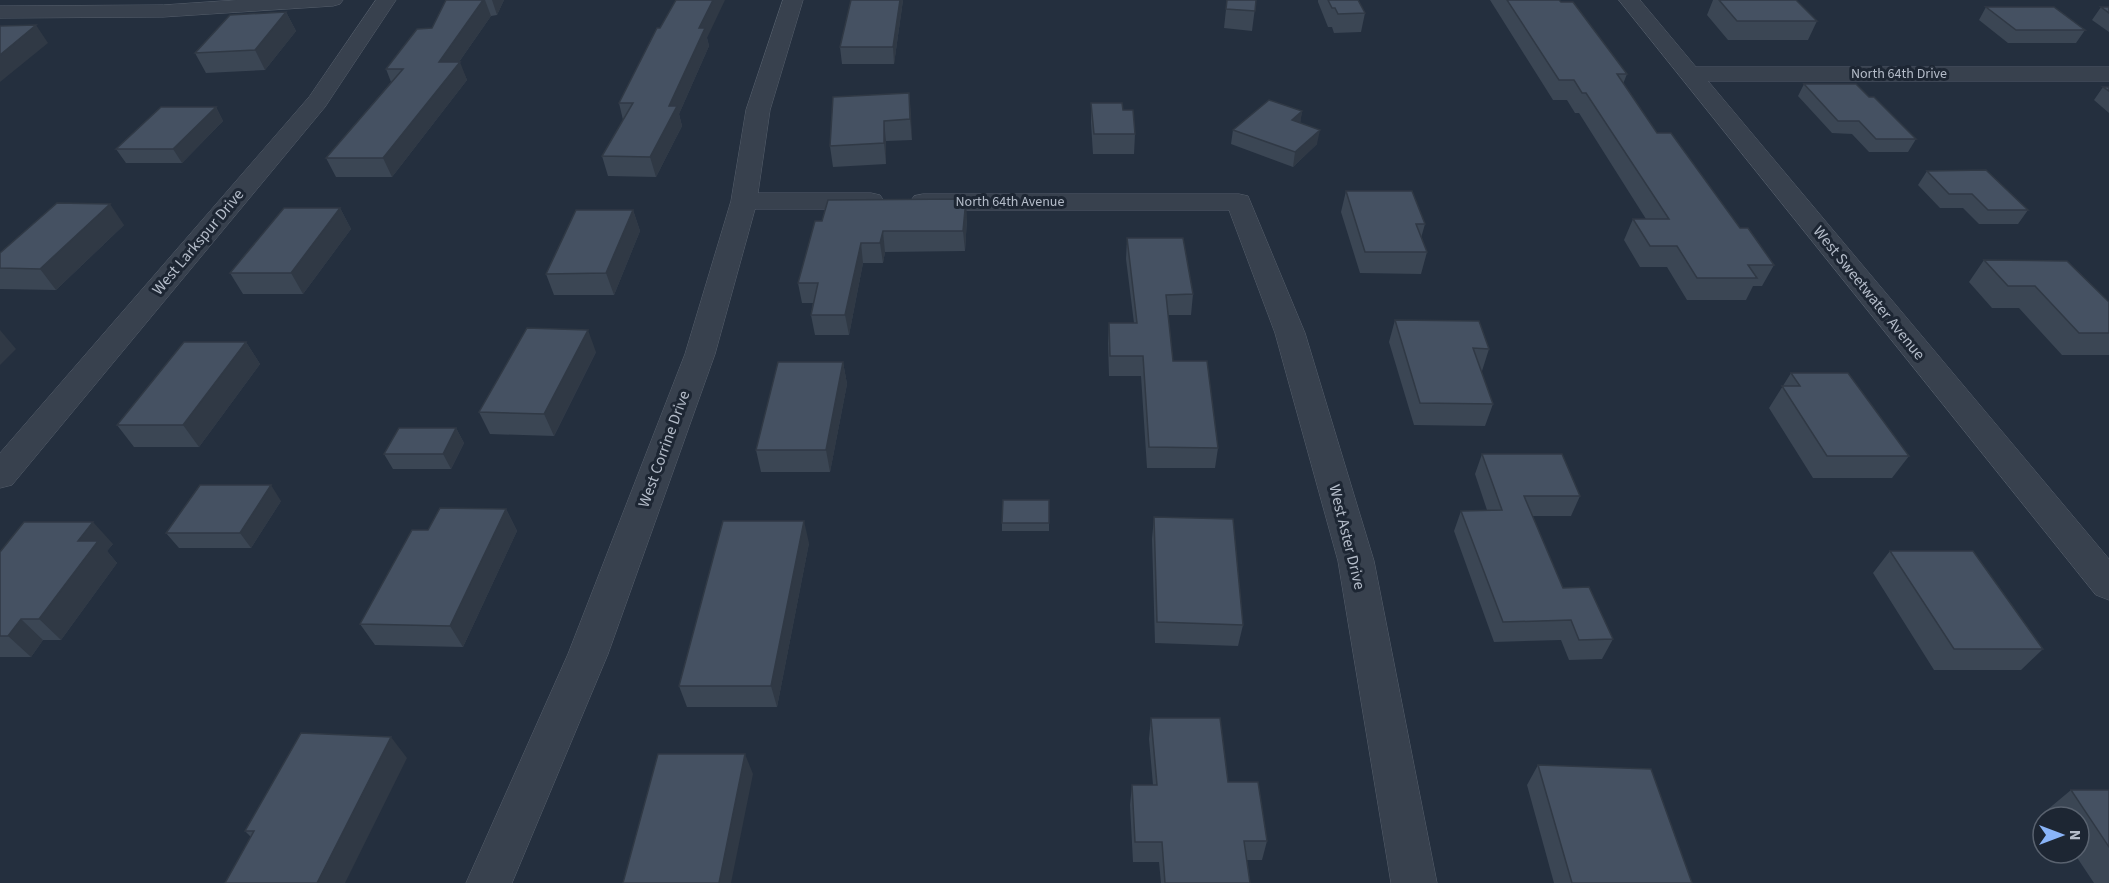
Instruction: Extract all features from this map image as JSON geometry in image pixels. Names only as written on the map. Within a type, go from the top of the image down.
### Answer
[{"type":"street","points":[[0,12],[163,11],[333,0]]},
{"type":"street","name":"West Larkspur Drive","points":[[0,476],[317,102],[386,0]]},
{"type":"street","name":"West Corrine Drive","points":[[489,883],[601,620],[700,354],[744,201],[758,110],[794,0]]},
{"type":"street","name":"West Sweetwater Avenue","points":[[1629,0],[2109,585]]},
{"type":"street","name":"North 64th Drive","points":[[1689,74],[2109,74]]},
{"type":"street","name":"North 64th Avenue","points":[[744,201],[1239,202]]},
{"type":"street","name":"West Aster Drive","points":[[1239,202],[1290,333],[1356,561],[1413,883]]},
{"type":"building","points":[[446,0],[483,0],[439,62],[460,62],[383,158],[326,158],[403,69],[386,69],[417,29],[432,28]]},
{"type":"building","points":[[676,0],[713,0],[699,28],[705,28],[669,106],[677,106],[650,157],[602,156],[633,103],[619,103],[657,28],[660,28]]},
{"type":"building","points":[[851,0],[900,0],[893,47],[840,47]]},
{"type":"building","points":[[1227,0],[1256,0],[1255,11],[1226,9]]},
{"type":"building","points":[[1328,0],[1358,0],[1365,13],[1338,14]]},
{"type":"building","points":[[1507,0],[1573,2],[1627,74],[1617,74],[1657,133],[1671,133],[1740,228],[1748,228],[1774,265],[1748,265],[1757,278],[1697,278],[1677,246],[1650,246],[1633,219],[1669,219],[1586,93],[1582,93],[1574,80],[1559,80]]},
{"type":"building","points":[[1719,0],[1796,0],[1817,21],[1737,21]]},
{"type":"building","points":[[1986,7],[2054,7],[2085,30],[2016,30]]},
{"type":"building","points":[[2101,7],[2109,7],[2109,13]]},
{"type":"building","points":[[286,12],[255,50],[195,53],[230,15]]},
{"type":"building","points":[[36,25],[0,55],[0,26]]},
{"type":"building","points":[[1804,84],[1856,84],[1869,97],[1874,97],[1916,139],[1876,139],[1859,121],[1838,121]]},
{"type":"building","points":[[909,93],[910,119],[884,121],[884,143],[830,146],[833,97]]},
{"type":"building","points":[[1269,100],[1302,111],[1292,120],[1320,130],[1295,152],[1233,130]]},
{"type":"building","points":[[1091,103],[1122,103],[1123,110],[1133,110],[1135,134],[1094,134]]},
{"type":"building","points":[[161,107],[216,107],[173,149],[116,149]]},
{"type":"building","points":[[1986,170],[2028,210],[1988,210],[1972,194],[1949,194],[1927,171]]},
{"type":"building","points":[[1346,191],[1412,191],[1425,224],[1416,224],[1427,252],[1365,252]]},
{"type":"building","points":[[966,199],[963,231],[883,231],[880,243],[861,243],[845,315],[811,315],[818,283],[798,283],[815,221],[822,221],[828,200]]},
{"type":"building","points":[[57,203],[110,204],[40,269],[0,268],[0,253]]},
{"type":"building","points":[[284,208],[340,208],[291,273],[230,273]]},
{"type":"building","points":[[576,210],[633,210],[606,273],[546,274]]},
{"type":"building","points":[[1127,238],[1183,238],[1193,294],[1166,295],[1173,361],[1207,361],[1218,448],[1149,447],[1143,356],[1110,356],[1109,323],[1137,323]]},
{"type":"building","points":[[1984,260],[2067,261],[2109,302],[2109,333],[2079,333],[2035,286],[2008,286]]},
{"type":"building","points":[[1395,320],[1479,321],[1489,349],[1473,348],[1493,404],[1420,403]]},
{"type":"building","points":[[527,328],[588,330],[544,414],[479,412]]},
{"type":"building","points":[[184,342],[246,342],[183,425],[117,425]]},
{"type":"building","points":[[778,362],[843,362],[826,450],[756,450]]},
{"type":"building","points":[[1791,373],[1848,373],[1909,456],[1827,456],[1782,386],[1800,386]]},
{"type":"building","points":[[399,428],[456,428],[443,454],[384,454]]},
{"type":"building","points":[[1482,454],[1562,454],[1580,496],[1524,496],[1563,588],[1589,587],[1613,639],[1579,640],[1571,620],[1503,622],[1461,511],[1502,510]]},
{"type":"building","points":[[200,485],[271,485],[240,533],[166,533]]},
{"type":"building","points":[[1003,500],[1049,500],[1049,523],[1002,523]]},
{"type":"building","points":[[440,508],[506,509],[450,626],[360,624],[412,530],[428,530]]},
{"type":"building","points":[[1154,517],[1233,519],[1243,625],[1157,622]]},
{"type":"building","points":[[723,521],[804,521],[771,686],[679,686]]},
{"type":"building","points":[[24,522],[93,522],[78,541],[98,541],[39,619],[21,619],[8,636],[0,636],[0,552]]},
{"type":"building","points":[[1890,551],[1973,551],[2043,649],[1954,649]]},
{"type":"building","points":[[1151,718],[1220,718],[1228,782],[1258,782],[1267,841],[1244,841],[1250,883],[1165,883],[1162,842],[1135,842],[1132,785],[1157,785]]},
{"type":"building","points":[[301,733],[391,737],[317,883],[225,883],[254,831],[245,831]]},
{"type":"building","points":[[658,754],[745,754],[719,883],[623,883]]},
{"type":"building","points":[[1538,765],[1651,769],[1692,883],[1572,883]]},
{"type":"building","points":[[2071,790],[2109,790],[2109,847],[2091,820],[2091,805],[2081,805]]}]
